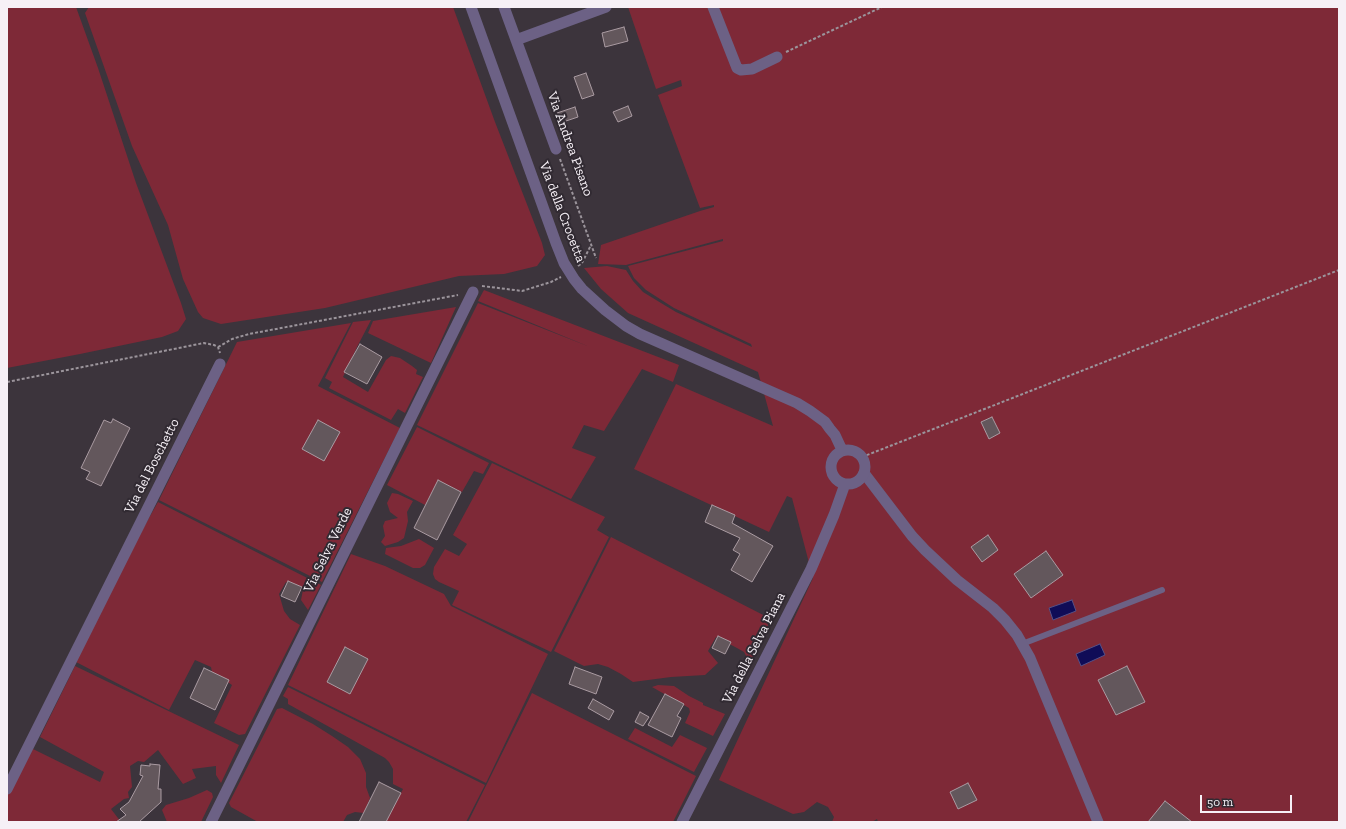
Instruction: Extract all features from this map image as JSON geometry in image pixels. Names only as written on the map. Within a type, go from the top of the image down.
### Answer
[{"type":"street","name":"Via della Crocetta","points":[[471,7],[556,244],[569,272],[582,289],[611,316],[651,340],[797,403],[810,411],[824,422],[835,435],[842,450]]},
{"type":"street","name":"Via Andrea Pisano","points":[[504,7],[556,149]]},
{"type":"street","points":[[516,40],[606,7]]},
{"type":"street","points":[[713,7],[737,68],[741,70],[752,69],[777,57]]},
{"type":"street","name":"Via Selva Verde","points":[[211,822],[473,292]]},
{"type":"street","name":"Via del Boschetto","points":[[7,789],[220,364]]},
{"type":"street","points":[[842,450],[853,450],[862,457],[866,468],[861,478],[857,482],[845,484],[835,478],[830,468],[833,457],[842,450]]},
{"type":"street","points":[[864,473],[912,536],[949,573],[999,614],[1022,644],[1030,658],[1098,822]]},
{"type":"street","name":"Via della Selva Piana","points":[[682,822],[811,569],[831,524],[845,484]]},
{"type":"lane","points":[[1022,644],[1162,590]]},
{"type":"path","points":[[777,57],[882,7]]},
{"type":"path","name":"Via Andrea Pisano","points":[[556,149],[596,258]]},
{"type":"path","points":[[218,347],[249,334],[473,292],[476,288],[483,286],[514,291],[527,290],[555,281],[582,263],[591,245]]},
{"type":"path","points":[[862,457],[1339,270]]},
{"type":"path","points":[[7,382],[204,343],[210,343],[218,347],[221,355],[220,364]]},
{"type":"shaded area","points":[[7,7],[76,7],[136,183],[181,303],[186,319],[178,331],[162,337],[7,368]]},
{"type":"shaded area","points":[[89,7],[453,7],[495,122],[542,243],[545,255],[537,266],[504,274],[459,276],[325,308],[221,324],[203,318],[198,312],[183,279],[168,225],[132,146],[85,13]]},
{"type":"shaded area","points":[[628,7],[1339,7],[1339,822],[878,822],[877,819],[872,822],[832,822],[834,817],[828,807],[817,802],[804,812],[793,814],[719,780],[813,578],[792,498],[787,496],[769,532],[634,469],[676,384],[773,426],[758,372],[628,313],[601,289],[584,268],[607,266],[626,270],[643,292],[661,303],[676,312],[752,347],[751,344],[674,308],[646,290],[634,278],[628,266],[723,241],[723,239],[626,265],[598,264],[601,245],[714,207],[714,205],[700,208],[658,95],[682,86],[681,80],[656,89]]},
{"type":"shaded area","points":[[484,290],[679,365],[673,382],[642,369],[604,431],[584,425],[572,448],[596,457],[571,499],[417,425],[478,303],[590,347],[478,301]]},
{"type":"shaded area","points":[[456,307],[431,363],[368,333],[373,321]]},
{"type":"shaded area","points":[[371,320],[343,377],[368,392],[386,360],[391,356],[400,358],[417,370],[416,374],[423,377],[405,413],[398,409],[391,420],[329,388],[332,382],[325,378],[353,322]]},
{"type":"shaded area","points":[[351,323],[318,386],[400,428],[322,582],[159,500],[237,342]]},
{"type":"shaded area","points":[[417,427],[489,463],[483,474],[474,471],[462,492],[439,481],[425,505],[387,485]]},
{"type":"shaded area","points":[[492,463],[605,517],[597,530],[609,537],[551,652],[452,605],[459,591],[439,582],[435,579],[433,574],[434,567],[445,549],[459,556],[467,544],[453,535]]},
{"type":"shaded area","points":[[392,493],[398,494],[413,501],[407,512],[408,521],[404,538],[398,542],[385,546],[381,542],[385,536],[383,526],[385,521],[398,518],[390,512],[387,503]]},
{"type":"shaded area","points":[[158,502],[321,585],[308,610],[301,600],[303,590],[286,582],[279,594],[284,611],[290,619],[300,625],[245,734],[239,735],[214,723],[232,685],[212,672],[211,667],[195,660],[169,710],[76,662],[106,594]]},
{"type":"shaded area","points":[[611,537],[771,619],[750,663],[744,652],[716,637],[708,651],[718,663],[705,675],[671,677],[633,682],[608,667],[598,664],[584,666],[554,651]]},
{"type":"shaded area","points":[[419,539],[434,548],[425,565],[420,568],[413,568],[385,554],[386,548],[401,546]]},
{"type":"shaded area","points":[[351,554],[385,566],[444,594],[451,606],[548,654],[486,783],[288,685]]},
{"type":"shaded area","points":[[1072,600],[1076,611],[1053,620],[1049,608]]},
{"type":"shaded area","points":[[1100,644],[1105,655],[1081,666],[1076,654]]},
{"type":"shaded area","points":[[75,666],[239,745],[221,783],[216,775],[216,766],[192,769],[196,778],[183,784],[158,750],[144,762],[138,761],[130,766],[132,787],[128,792],[129,798],[124,799],[111,809],[121,822],[7,822],[7,795],[33,749],[100,782],[104,772],[40,737]]},
{"type":"shaded area","points":[[658,685],[674,686],[703,703],[703,705],[725,714],[713,736],[685,723],[690,712],[689,708],[652,687]]},
{"type":"shaded area","points":[[288,687],[485,785],[466,822],[386,822],[403,789],[393,784],[393,769],[389,762],[385,758],[288,704],[288,699],[283,696]]},
{"type":"shaded area","points":[[532,693],[696,776],[673,822],[468,822]]},
{"type":"shaded area","points":[[282,708],[332,736],[348,747],[360,759],[366,773],[366,787],[370,798],[364,813],[355,812],[347,815],[343,822],[258,822],[231,807],[229,803],[277,709]]},
{"type":"shaded area","points":[[635,728],[672,747],[680,735],[707,748],[694,772],[628,739]]},
{"type":"shaded area","points":[[207,790],[212,793],[213,797],[201,822],[167,822],[162,810],[166,805],[189,798]]},
{"type":"building","points":[[624,27],[628,41],[605,47],[602,33]]},
{"type":"building","points":[[586,73],[594,95],[582,99],[574,77]]},
{"type":"building","points":[[628,106],[632,116],[618,122],[613,112]]},
{"type":"building","points":[[575,107],[578,117],[560,123],[557,113]]},
{"type":"building","points":[[360,344],[382,357],[367,384],[344,372]]},
{"type":"building","points":[[992,417],[1000,433],[989,439],[981,422]]},
{"type":"building","points":[[113,419],[130,428],[101,486],[86,479],[90,472],[81,468],[104,420],[111,423]]},
{"type":"building","points":[[318,420],[340,432],[324,461],[302,449]]},
{"type":"building","points":[[438,480],[461,492],[437,540],[414,528]]},
{"type":"building","points":[[712,505],[735,515],[732,523],[773,546],[752,582],[731,570],[740,554],[733,550],[740,538],[705,522]]},
{"type":"building","points":[[988,535],[998,550],[982,562],[971,547]]},
{"type":"building","points":[[1046,551],[1063,575],[1031,598],[1014,574]]},
{"type":"building","points":[[288,581],[302,587],[295,602],[281,596]]},
{"type":"building","points":[[718,636],[731,642],[725,654],[712,648]]},
{"type":"building","points":[[345,647],[368,659],[350,694],[327,682]]},
{"type":"building","points":[[1127,666],[1145,702],[1116,715],[1098,680]]},
{"type":"building","points":[[575,667],[602,677],[596,694],[569,684]]},
{"type":"building","points":[[204,668],[229,680],[215,710],[190,698]]},
{"type":"building","points":[[665,694],[684,704],[677,716],[681,718],[672,737],[648,725]]},
{"type":"building","points":[[593,699],[614,711],[609,720],[588,708]]},
{"type":"building","points":[[640,712],[649,717],[643,726],[635,722]]},
{"type":"building","points":[[150,764],[160,765],[158,789],[161,789],[161,802],[139,822],[116,822],[126,815],[120,809],[129,802],[143,776],[140,775],[141,765],[150,766]]},
{"type":"building","points":[[379,782],[401,793],[386,822],[359,822]]},
{"type":"building","points":[[968,783],[977,800],[958,809],[950,792]]},
{"type":"building","points":[[1165,801],[1192,822],[1148,822]]}]
